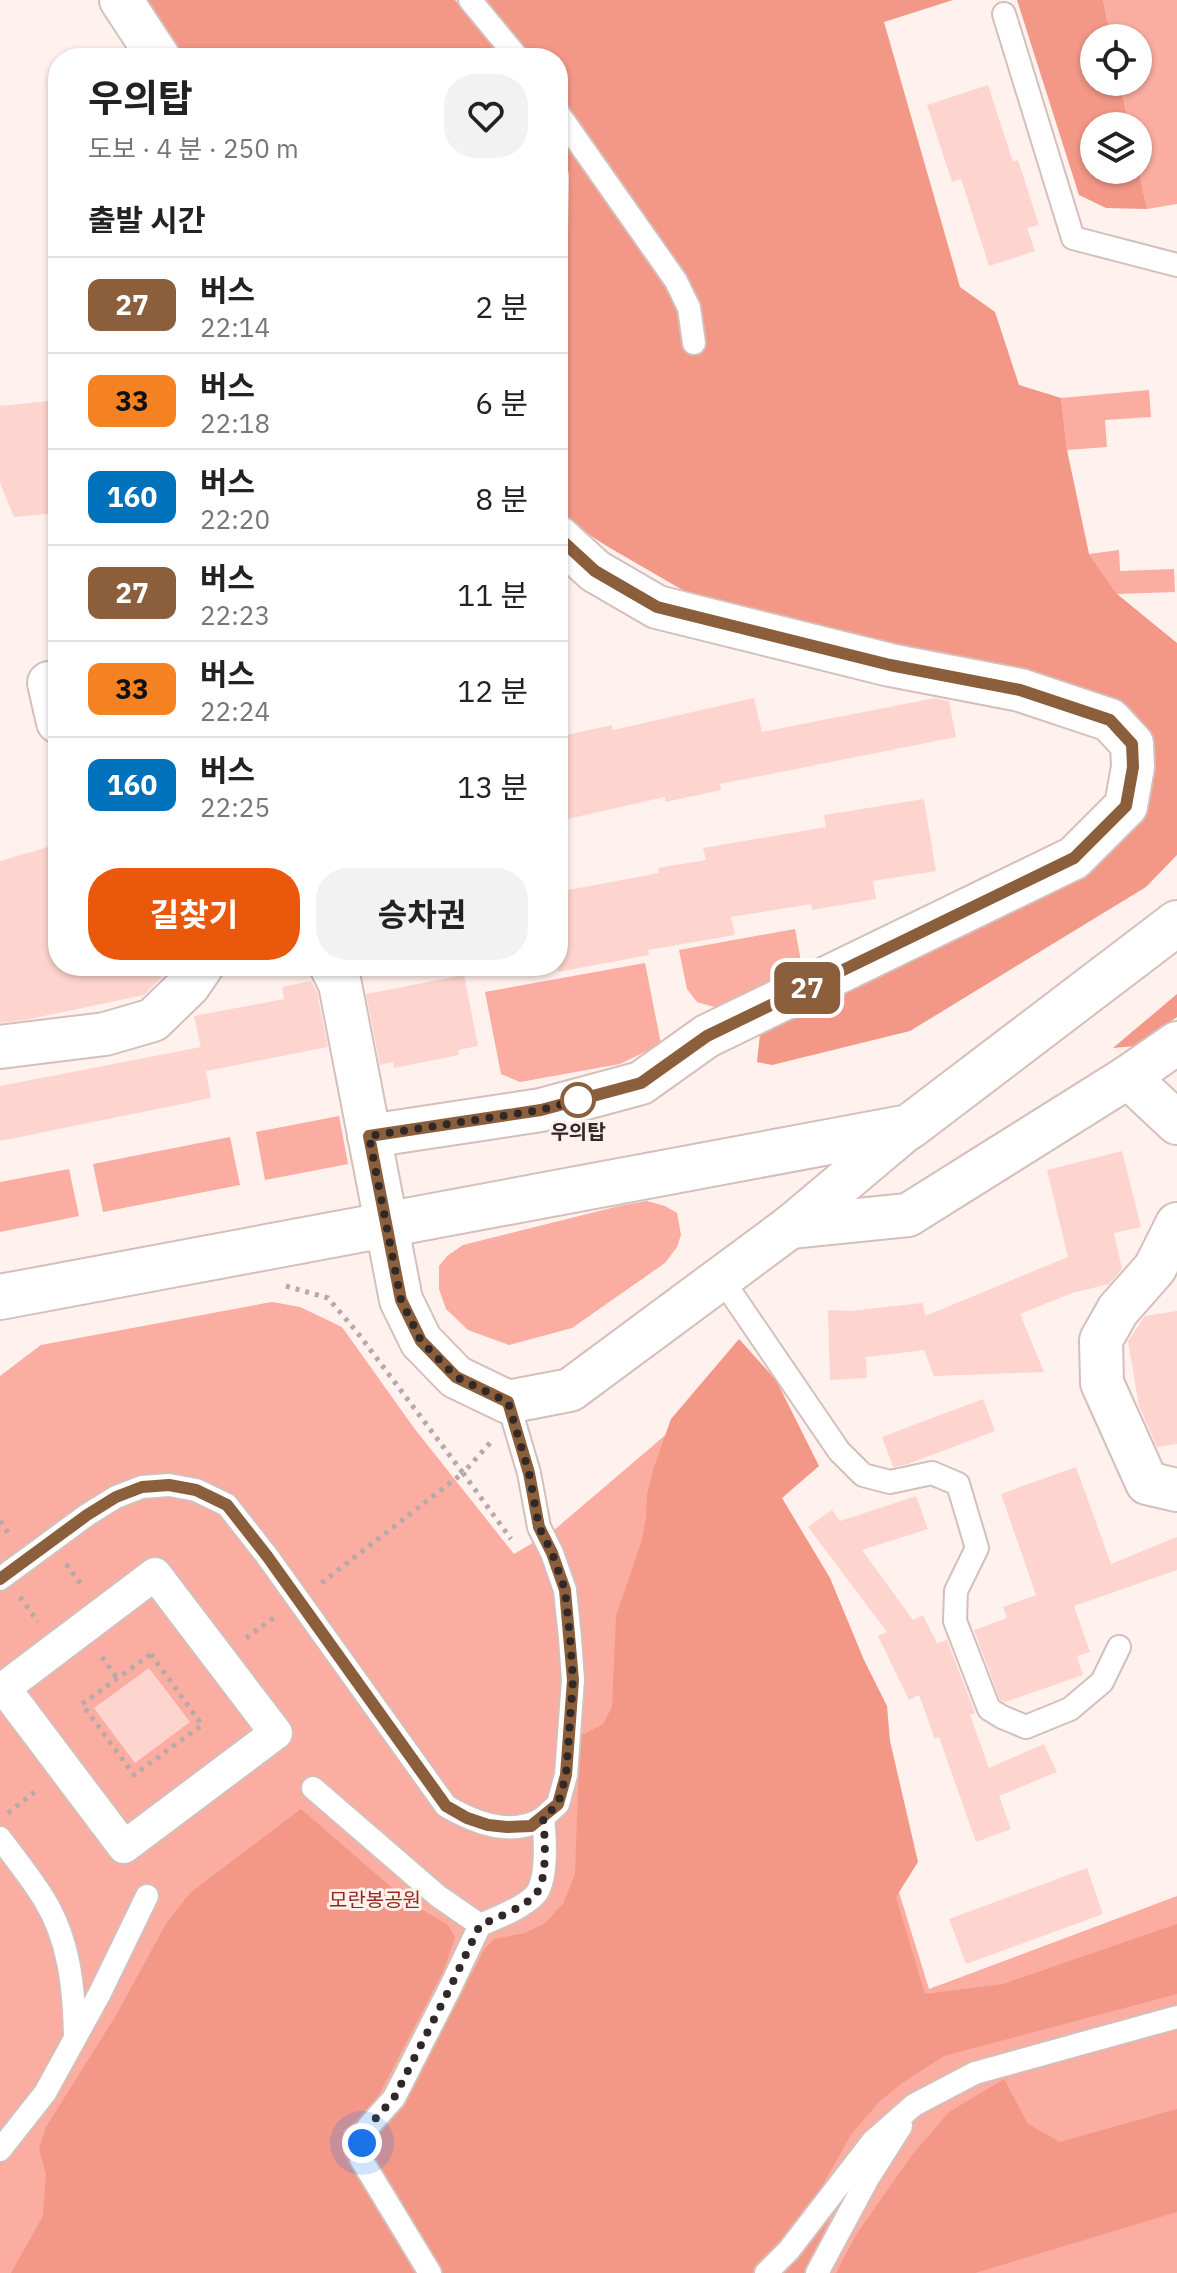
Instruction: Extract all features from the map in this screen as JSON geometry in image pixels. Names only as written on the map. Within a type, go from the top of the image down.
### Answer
[{"type":"main road","points":[[0,1297],[909,1127],[1177,923]]},
{"type":"street","points":[[121,0],[152,48]]},
{"type":"street","points":[[369,1136],[541,1110],[641,1083],[707,1036],[1074,858],[1126,806],[1133,767],[1132,744],[1110,720],[1020,690],[890,665],[657,607],[595,571],[568,546]]},
{"type":"street","points":[[0,1047],[105,1034],[153,1020],[195,976]]},
{"type":"street","points":[[336,976],[401,1300],[421,1341],[456,1377],[508,1402],[570,1390],[790,1227],[909,1127]]},
{"type":"street","points":[[790,1227],[908,1215],[1177,1043]]},
{"type":"street","points":[[1128,1077],[1177,1123]]},
{"type":"street","points":[[1177,1224],[1155,1268],[1118,1310],[1101,1340],[1102,1383],[1147,1483],[1177,1490]]},
{"type":"street","points":[[155,1574],[276,1733],[124,1847],[4,1688],[155,1574]]},
{"type":"lane","points":[[470,0],[510,48]]},
{"type":"lane","points":[[1004,14],[1073,238],[1177,265]]},
{"type":"lane","points":[[568,127],[676,281],[689,308],[694,343]]},
{"type":"lane","points":[[721,1278],[839,1451],[863,1475],[890,1482],[932,1473],[958,1484],[977,1548],[956,1591],[955,1621],[989,1709],[1026,1727],[1070,1709],[1102,1682],[1119,1647]]},
{"type":"lane","points":[[0,1579],[116,1497],[142,1487],[169,1485],[196,1490],[227,1505],[446,1806],[488,1825],[531,1826],[558,1804],[566,1775],[573,1680],[565,1590],[539,1527],[529,1473],[508,1402]]},
{"type":"lane","points":[[313,1788],[438,1896],[480,1925]]},
{"type":"lane","points":[[430,2273],[361,2159],[362,2143],[368,2127],[394,2098],[480,1925],[510,1912],[536,1893],[542,1874],[545,1843],[543,1818]]},
{"type":"lane","points":[[0,1838],[46,1901],[61,1935],[74,1991],[75,2039]]},
{"type":"lane","points":[[0,2150],[45,2093],[121,1953],[147,1896]]},
{"type":"lane","points":[[766,2273],[789,2250],[873,2141],[914,2105],[975,2073],[1177,2017]]},
{"type":"lane","points":[[817,2273],[868,2178],[914,2105]]},
{"type":"path","points":[[274,1283],[328,1298],[357,1332],[514,1544],[539,1527]]},
{"type":"path","points":[[309,1592],[463,1473],[493,1440],[508,1402]]},
{"type":"path","points":[[236,1646],[281,1612]]},
{"type":"path","points":[[151,1654],[202,1725],[134,1775],[82,1704],[117,1679],[151,1654]]},
{"type":"path","points":[[100,1655],[117,1679]]},
{"type":"path","points":[[0,1819],[48,1781]]},
{"type":"green space","points":[[135,0],[455,0],[498,48],[171,48]]},
{"type":"green space","points":[[481,0],[953,0],[884,22],[960,287],[995,312],[1019,385],[1061,398],[1067,450],[1089,554],[1117,594],[1177,643],[1177,855],[1146,887],[910,1031],[772,1065],[757,1062],[760,1034],[1085,873],[1142,735],[823,632],[686,592],[568,521],[568,48],[517,48]]},
{"type":"green space","points":[[1017,0],[1103,0],[1108,24],[1080,24],[1080,96],[1123,96],[1126,112],[1080,112],[1080,184],[1142,184],[1147,209],[1106,208],[1079,195]]},
{"type":"green space","points":[[1103,0],[1177,0],[1177,204],[1147,209],[1142,184],[1152,184],[1152,112],[1126,112],[1123,96],[1152,96],[1152,24],[1108,24]]},
{"type":"green space","points":[[1149,390],[1151,417],[1105,420],[1107,447],[1067,450],[1061,398]]},
{"type":"green space","points":[[1119,550],[1120,571],[1174,569],[1175,592],[1117,594],[1089,554]]},
{"type":"green space","points":[[795,929],[802,967],[718,1008],[697,1002],[687,989],[679,950]]},
{"type":"green space","points":[[645,963],[661,1044],[620,1064],[520,1082],[501,1074],[485,992]]},
{"type":"green space","points":[[1177,994],[1177,1017],[1135,1046],[1113,1048]]},
{"type":"green space","points":[[339,1116],[348,1164],[265,1180],[256,1132]]},
{"type":"green space","points":[[230,1137],[240,1185],[103,1212],[93,1164]]},
{"type":"green space","points":[[69,1169],[79,1216],[0,1232],[0,1182]]},
{"type":"green space","points":[[647,1201],[677,1213],[681,1235],[677,1247],[665,1263],[572,1328],[509,1345],[468,1330],[446,1309],[439,1289],[439,1266],[463,1245]]},
{"type":"green space","name":"모란봉공원","points":[[272,1302],[300,1307],[342,1327],[414,1428],[514,1554],[553,1531],[738,1373],[929,1989],[1177,1896],[1177,2273],[0,2273],[0,1376],[41,1345]]},
{"type":"green space","points":[[739,1339],[776,1380],[819,1466],[782,1498],[830,1578],[887,1706],[890,1741],[918,1862],[896,1897],[925,1994],[1003,1984],[1177,1924],[1177,1994],[944,2056],[902,2083],[879,2102],[852,2133],[817,2195],[782,2244],[752,2273],[443,2273],[374,2162],[371,2150],[374,2137],[409,2094],[485,1948],[494,1939],[525,1933],[544,1924],[563,1904],[575,1874],[580,1736],[603,1724],[612,1707],[616,1616],[642,1540],[653,1470],[671,1419]]},
{"type":"green space","points":[[301,1809],[406,1900],[448,1925],[455,1937],[443,1972],[372,2108],[343,2131],[343,2153],[415,2273],[11,2273],[43,2216],[46,2174],[39,2149],[46,2127],[115,2017],[167,1922],[191,1892]]},
{"type":"green space","points":[[1004,2079],[1028,2124],[1060,2142],[1177,2109],[1177,2212],[975,2273],[836,2273],[856,2235],[912,2155],[949,2112]]},
{"type":"green space","points":[[838,2201],[805,2273],[779,2273]]},
{"type":"building","points":[[988,85],[1013,162],[1018,160],[1039,225],[1027,228],[1035,251],[989,266],[961,179],[952,182],[927,105]]},
{"type":"building","points":[[48,401],[48,514],[14,517],[0,483],[0,406]]},
{"type":"building","points":[[754,698],[762,732],[935,698],[949,701],[956,737],[720,784],[721,790],[666,802],[665,797],[568,819],[568,735],[612,725],[613,730]]},
{"type":"building","points":[[924,799],[936,871],[873,881],[876,899],[812,910],[811,904],[731,917],[735,935],[648,950],[649,955],[568,970],[568,890],[659,873],[658,868],[706,860],[703,848],[826,827],[824,815]]},
{"type":"building","points":[[48,847],[48,976],[161,978],[144,995],[0,1023],[0,861]]},
{"type":"building","points":[[464,976],[478,1046],[458,1050],[459,1055],[394,1068],[393,1062],[380,1065],[366,994]]},
{"type":"building","points":[[311,981],[317,992],[328,1047],[206,1071],[194,1016],[284,999],[282,987]]},
{"type":"building","points":[[201,1047],[211,1098],[0,1141],[0,1086]]},
{"type":"building","points":[[1122,1151],[1141,1227],[1114,1233],[1122,1269],[1109,1284],[1072,1293],[1020,1314],[1044,1372],[934,1376],[924,1350],[866,1357],[867,1378],[830,1380],[828,1310],[849,1311],[923,1303],[925,1316],[1068,1257],[1047,1170]]},
{"type":"building","points":[[1177,1311],[1177,1444],[1157,1447],[1139,1406],[1128,1341],[1145,1316]]},
{"type":"building","points":[[983,1399],[995,1431],[893,1467],[882,1437]]},
{"type":"building","points":[[1076,1467],[1111,1564],[1177,1537],[1177,1570],[1074,1606],[1090,1652],[1077,1656],[1083,1675],[1005,1702],[1000,1700],[974,1630],[1007,1618],[1003,1607],[1036,1595],[1001,1494]]},
{"type":"building","points":[[916,1496],[928,1529],[862,1550],[913,1620],[923,1615],[937,1643],[947,1640],[975,1713],[970,1715],[989,1768],[1044,1744],[1057,1772],[999,1796],[1011,1829],[976,1842],[939,1737],[935,1739],[919,1695],[909,1700],[878,1636],[887,1632],[808,1527],[832,1510],[840,1521]]},
{"type":"building","points":[[149,1668],[190,1722],[135,1763],[94,1708]]},
{"type":"building","points":[[1087,1868],[1103,1914],[966,1964],[949,1919]]},
{"type":"bus line","name":"27","points":[[0,1579],[116,1497],[142,1487],[169,1485],[196,1490],[227,1505],[446,1806],[488,1825],[531,1826],[543,1818],[558,1804],[566,1775],[573,1680],[565,1590],[539,1527],[529,1473],[508,1402],[456,1377],[421,1341],[401,1300],[369,1136],[541,1110],[641,1083],[707,1036],[1074,858],[1126,806],[1133,767],[1132,744],[1110,720],[1020,690],[890,665],[657,607],[595,571],[568,546]]},
{"type":"place","name":"우의탑","points":[[578,1100]]},
{"type":"route","points":[[362,2143],[368,2127],[394,2098],[480,1925],[510,1912],[536,1893],[542,1874],[545,1843],[543,1818],[558,1804],[566,1775],[573,1680],[565,1590],[539,1527],[529,1473],[508,1402],[456,1377],[421,1341],[401,1300],[369,1136],[541,1110],[578,1100]]}]
